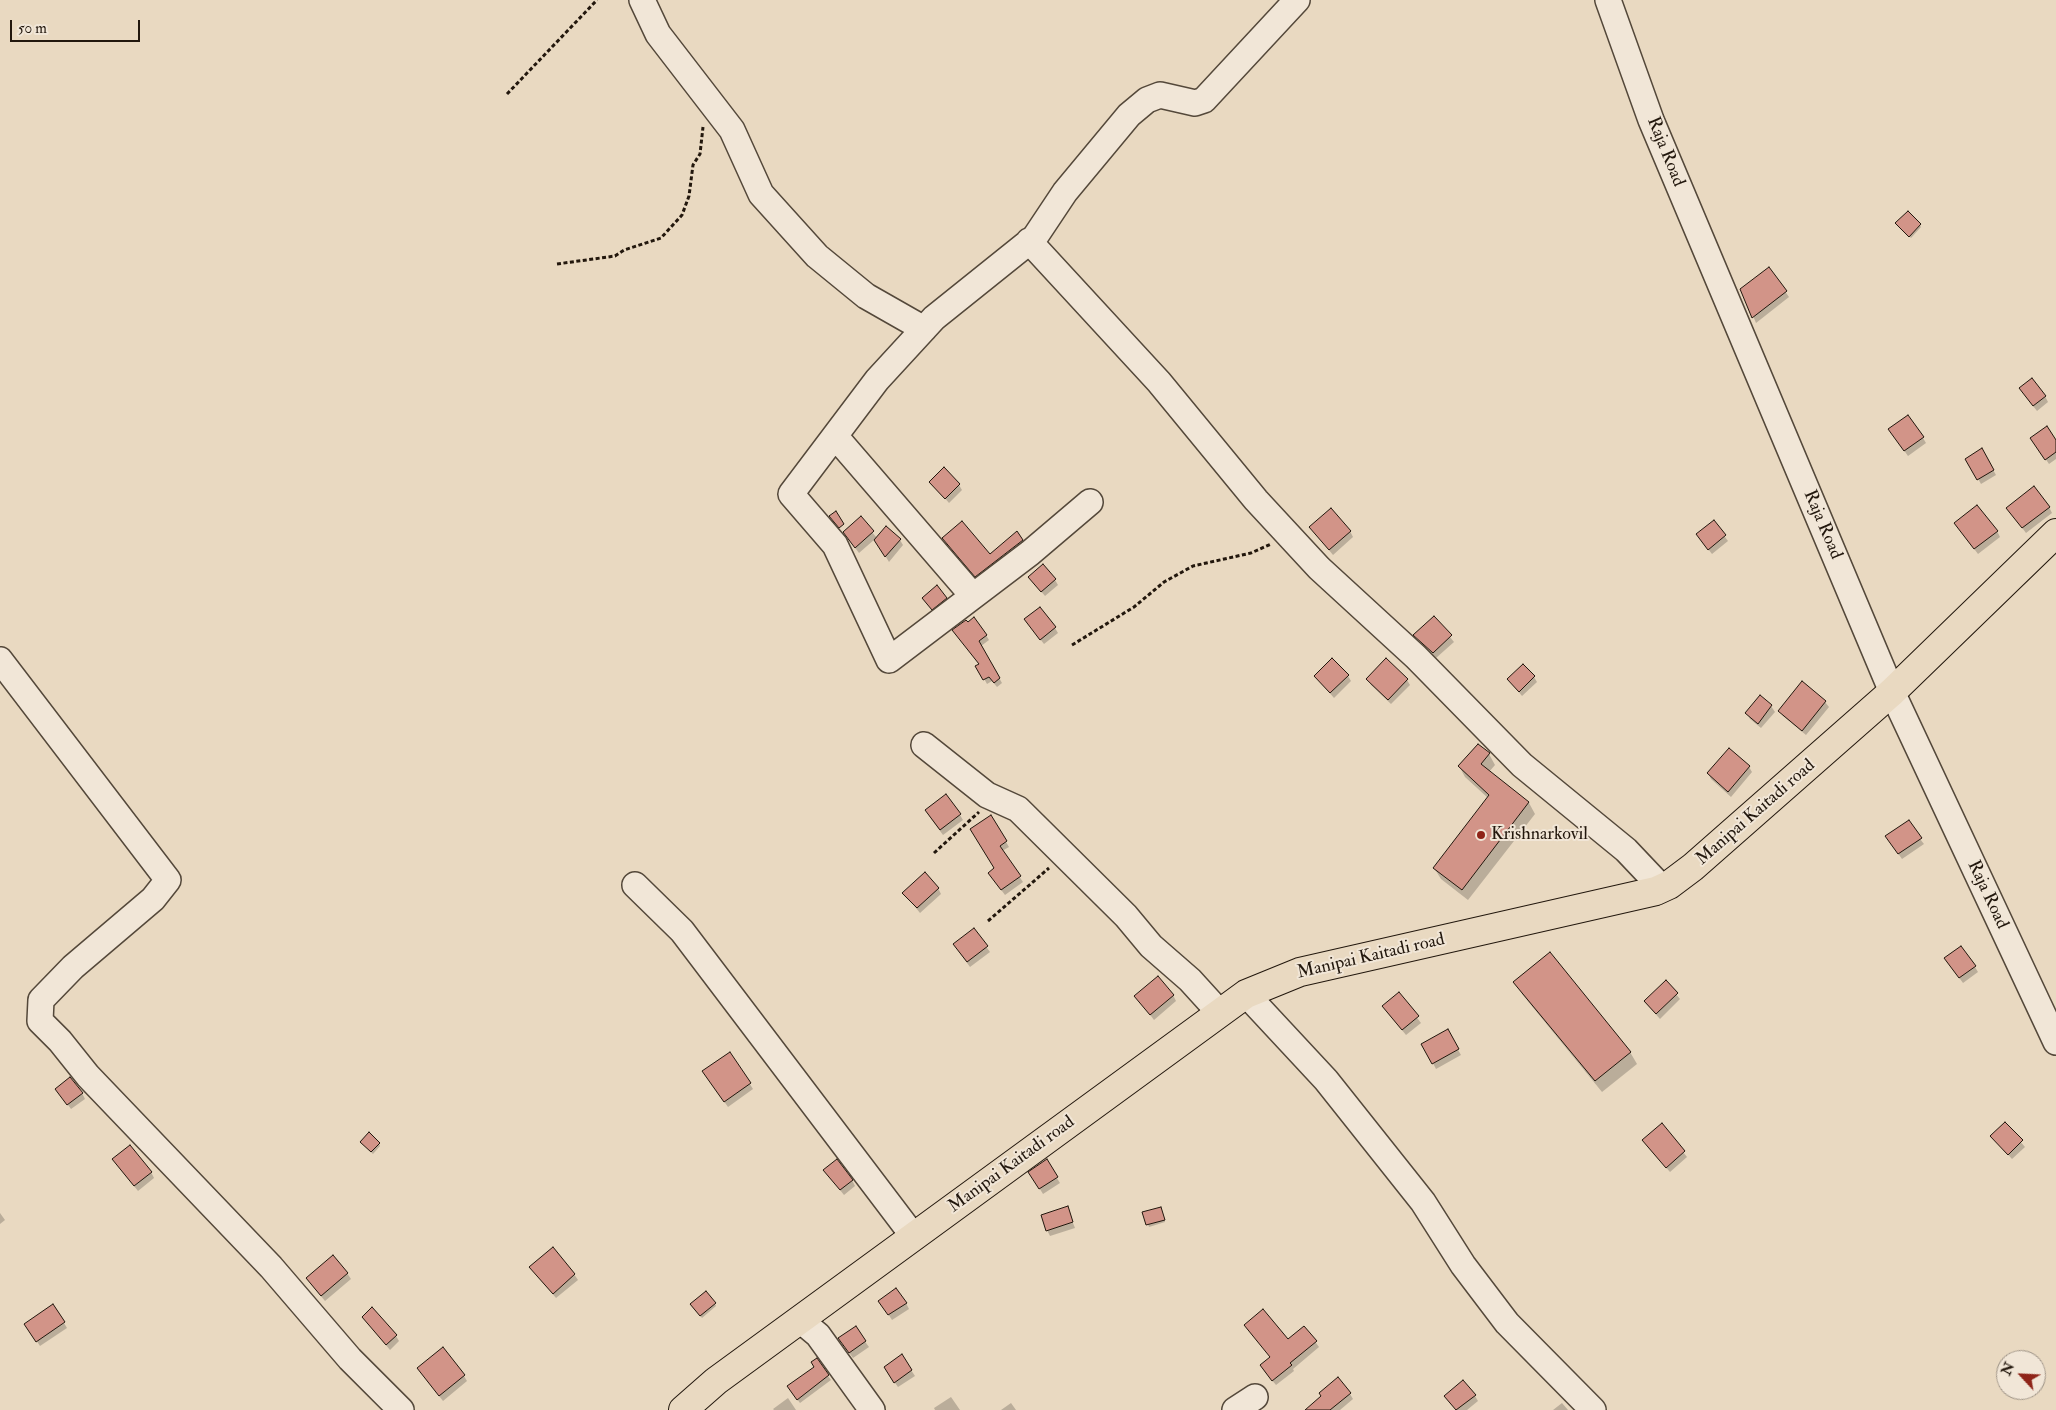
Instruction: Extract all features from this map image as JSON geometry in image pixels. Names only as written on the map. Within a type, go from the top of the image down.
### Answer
[{"type":"main road","name":"Manipai Kaitadi road","points":[[683,1410],[716,1381],[1246,994],[1300,972],[1656,892],[1693,867],[1892,692],[2056,533]]},
{"type":"street","points":[[642,0],[658,34],[732,130],[760,194],[817,256],[866,296],[924,329]]},
{"type":"street","points":[[1090,502],[1030,553],[890,660],[835,545],[791,494],[877,380],[934,318],[1035,237],[1065,192],[1128,115],[1147,100],[1160,94],[1194,103],[1204,100],[1297,0]]},
{"type":"street","name":"Raja Road","points":[[1608,0],[1651,120],[1892,692],[2056,1042]]},
{"type":"street","points":[[1029,242],[1159,382],[1256,500],[1319,568],[1416,657],[1522,765],[1626,850],[1662,888]]},
{"type":"street","points":[[835,436],[973,596]]},
{"type":"street","points":[[0,660],[168,880],[153,899],[73,967],[41,1000],[40,1021],[60,1041],[88,1076],[271,1267],[350,1359],[402,1410]]},
{"type":"street","points":[[924,745],[987,795],[1018,809],[1126,916],[1151,946],[1190,980],[1220,1013]]},
{"type":"street","points":[[635,885],[682,931],[914,1237]]},
{"type":"street","points":[[1246,994],[1326,1080],[1369,1133],[1423,1202],[1463,1265],[1507,1323],[1593,1410]]},
{"type":"street","points":[[800,1320],[818,1335],[872,1410]]},
{"type":"path","points":[[507,94],[596,0]]},
{"type":"path","points":[[557,264],[615,256],[624,250],[661,238],[682,215],[689,196],[693,165],[700,154],[703,126],[711,105]]},
{"type":"path","points":[[1072,645],[1134,608],[1164,582],[1193,566],[1251,553],[1275,543],[1296,543]]},
{"type":"path","points":[[934,853],[993,797]]},
{"type":"path","points":[[988,921],[1064,855]]},
{"type":"building","points":[[1908,211],[1921,224],[1909,237],[1895,223]]},
{"type":"building","points":[[1769,267],[1787,291],[1752,318],[1740,289]]},
{"type":"building","points":[[2032,378],[2046,396],[2033,406],[2019,388]]},
{"type":"building","points":[[1908,415],[1924,437],[1904,451],[1888,429]]},
{"type":"building","points":[[2047,426],[2056,440],[2056,452],[2045,460],[2030,438]]},
{"type":"building","points":[[1982,448],[1994,470],[1977,480],[1965,459]]},
{"type":"building","points":[[944,467],[960,484],[945,499],[929,482]]},
{"type":"building","points":[[2034,486],[2050,507],[2022,528],[2006,508]]},
{"type":"building","points":[[1977,505],[1998,531],[1974,549],[1954,523]]},
{"type":"building","points":[[1331,508],[1351,531],[1329,550],[1309,527]]},
{"type":"building","points":[[836,511],[844,524],[839,528],[829,516]]},
{"type":"building","points":[[861,516],[874,531],[855,548],[843,532]]},
{"type":"building","points":[[1714,520],[1726,535],[1708,550],[1696,534]]},
{"type":"building","points":[[962,521],[990,554],[1017,531],[1023,540],[975,577],[942,538]]},
{"type":"building","points":[[886,526],[901,539],[885,557],[874,540]]},
{"type":"building","points":[[1043,564],[1056,579],[1041,592],[1028,577]]},
{"type":"building","points":[[937,585],[947,598],[932,610],[922,598]]},
{"type":"building","points":[[1040,607],[1056,627],[1040,640],[1024,619]]},
{"type":"building","points":[[1434,616],[1452,635],[1433,653],[1413,635]]},
{"type":"building","points":[[974,617],[987,635],[979,641],[1000,678],[994,683],[989,677],[983,680],[975,666],[979,664],[952,630]]},
{"type":"building","points":[[1332,658],[1349,675],[1330,693],[1314,676]]},
{"type":"building","points":[[1386,658],[1408,679],[1388,700],[1366,679]]},
{"type":"building","points":[[1523,664],[1535,676],[1519,692],[1507,679]]},
{"type":"building","points":[[1802,681],[1826,701],[1802,731],[1778,711]]},
{"type":"building","points":[[1760,695],[1772,705],[1758,724],[1745,713]]},
{"type":"building","name":"Krishnarkovil","points":[[1478,744],[1490,753],[1481,764],[1529,802],[1462,890],[1433,868],[1489,795],[1458,766]]},
{"type":"building","points":[[1729,748],[1750,766],[1728,792],[1707,773]]},
{"type":"building","points":[[946,794],[961,814],[940,830],[925,810]]},
{"type":"building","points":[[991,815],[1007,841],[1000,846],[1021,876],[1001,890],[988,873],[994,868],[970,829]]},
{"type":"building","points":[[1909,820],[1922,838],[1898,854],[1885,836]]},
{"type":"building","points":[[925,872],[939,888],[917,908],[902,893]]},
{"type":"building","points":[[974,928],[988,946],[967,962],[953,944]]},
{"type":"building","points":[[1961,946],[1976,966],[1959,978],[1944,958]]},
{"type":"building","points":[[1550,952],[1631,1052],[1595,1081],[1513,982]]},
{"type":"building","points":[[1158,976],[1174,995],[1150,1015],[1134,996]]},
{"type":"building","points":[[1666,980],[1678,993],[1656,1014],[1644,1001]]},
{"type":"building","points":[[1399,992],[1419,1016],[1402,1030],[1382,1006]]},
{"type":"building","points":[[1448,1029],[1459,1049],[1432,1064],[1421,1044]]},
{"type":"building","points":[[730,1052],[751,1083],[724,1102],[702,1071]]},
{"type":"building","points":[[70,1077],[83,1093],[67,1105],[55,1089]]},
{"type":"building","points":[[2005,1122],[2023,1140],[2008,1155],[1990,1136]]},
{"type":"building","points":[[1662,1123],[1685,1151],[1666,1168],[1642,1140]]},
{"type":"building","points":[[369,1132],[380,1143],[371,1152],[360,1142]]},
{"type":"building","points":[[130,1145],[152,1172],[134,1186],[112,1159]]},
{"type":"building","points":[[837,1159],[853,1180],[840,1190],[823,1170]]},
{"type":"building","points":[[1047,1159],[1058,1177],[1039,1189],[1028,1172]]},
{"type":"building","points":[[1068,1206],[1073,1222],[1046,1231],[1041,1215]]},
{"type":"building","points":[[1161,1207],[1165,1220],[1146,1225],[1142,1212]]},
{"type":"building","points":[[553,1247],[575,1274],[553,1294],[529,1267]]},
{"type":"building","points":[[333,1255],[348,1273],[321,1296],[306,1278]]},
{"type":"building","points":[[896,1288],[907,1303],[888,1315],[878,1301]]},
{"type":"building","points":[[706,1291],[716,1303],[700,1316],[690,1304]]},
{"type":"building","points":[[53,1304],[65,1322],[36,1342],[24,1324]]},
{"type":"building","points":[[372,1307],[397,1335],[386,1345],[362,1317]]},
{"type":"building","points":[[1263,1309],[1288,1339],[1304,1326],[1317,1341],[1272,1381],[1260,1365],[1270,1357],[1244,1325]]},
{"type":"building","points":[[856,1326],[866,1341],[849,1353],[838,1338]]},
{"type":"building","points":[[443,1347],[465,1375],[439,1396],[417,1368]]},
{"type":"building","points":[[902,1354],[912,1370],[894,1383],[884,1367]]},
{"type":"building","points":[[817,1358],[829,1375],[797,1400],[787,1386],[814,1367],[811,1362]]},
{"type":"building","points":[[1338,1377],[1351,1393],[1330,1410],[1305,1410],[1321,1396],[1319,1393]]},
{"type":"building","points":[[1463,1380],[1476,1395],[1456,1410],[1444,1396]]},
{"type":"place","name":"Krishnarkovil","points":[[1481,835]]}]
